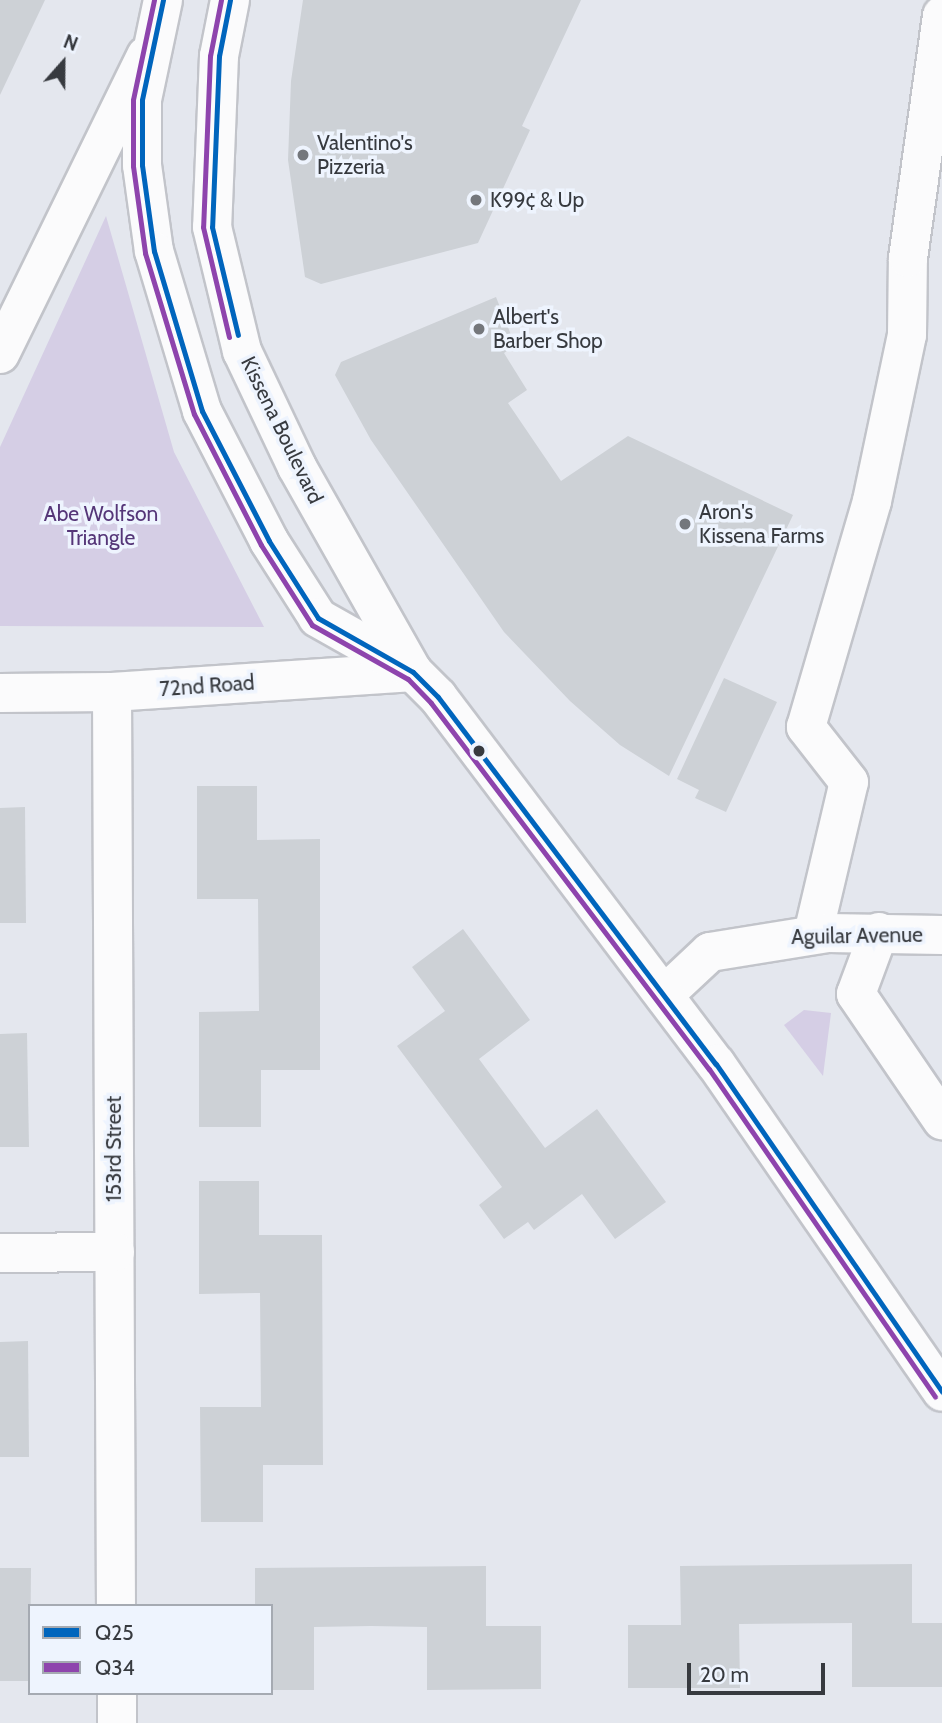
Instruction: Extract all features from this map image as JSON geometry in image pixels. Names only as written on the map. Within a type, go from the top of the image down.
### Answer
[{"type":"main road","name":"Kissena Boulevard","points":[[163,0],[142,100],[142,165],[153,251],[202,411],[269,541],[318,618],[414,672]]},
{"type":"main road","name":"Kissena Boulevard","points":[[230,0],[219,56],[212,226],[242,351],[297,467],[414,672],[438,697],[664,995],[938,1378]]},
{"type":"main road","points":[[813,934],[849,782],[806,727],[872,500],[907,335],[908,258],[942,15]]},
{"type":"main road","name":"Kissena Boulevard","points":[[0,354],[153,42]]},
{"type":"main road","name":"72nd Road","points":[[0,693],[112,692],[414,672]]},
{"type":"main road","name":"153rd Street","points":[[112,692],[116,1604]]},
{"type":"main road","points":[[879,932],[856,994],[942,1121]]},
{"type":"main road","name":"Aguilar Avenue","points":[[664,995],[710,952],[813,934],[879,932],[942,935]]},
{"type":"main road","points":[[0,1253],[115,1252]]},
{"type":"main road","points":[[117,1695],[117,1723]]},
{"type":"green space","name":"Abe Wolfson Triangle","points":[[106,216],[174,452],[264,627],[0,626],[0,447]]},
{"type":"green space","points":[[804,1010],[831,1013],[823,1076],[784,1025]]},
{"type":"building","points":[[0,0],[45,0],[0,95]]},
{"type":"building","points":[[303,0],[581,0],[522,126],[530,130],[478,243],[321,284],[305,277],[288,160],[291,81]]},
{"type":"building","points":[[496,297],[515,345],[504,353],[527,390],[508,403],[561,481],[628,436],[793,515],[669,776],[620,745],[570,701],[504,632],[371,440],[335,375],[341,362]]},
{"type":"building","points":[[724,678],[777,702],[726,812],[695,798],[699,790],[677,779]]},
{"type":"building","points":[[197,786],[257,786],[257,840],[320,839],[320,1070],[261,1070],[261,1127],[199,1127],[199,1012],[259,1011],[258,899],[197,899]]},
{"type":"building","points":[[25,807],[26,923],[0,923],[0,808]]},
{"type":"building","points":[[463,929],[530,1020],[479,1059],[545,1148],[597,1109],[666,1202],[615,1239],[582,1194],[534,1230],[528,1222],[504,1239],[479,1205],[502,1187],[397,1046],[445,1011],[412,967]]},
{"type":"building","points":[[27,1033],[29,1147],[0,1147],[0,1034]]},
{"type":"building","points":[[199,1181],[259,1181],[259,1235],[322,1235],[323,1465],[263,1465],[263,1522],[201,1522],[200,1407],[261,1407],[260,1293],[199,1294]]},
{"type":"building","points":[[28,1341],[29,1457],[0,1457],[0,1342]]},
{"type":"building","points":[[912,1564],[912,1623],[942,1623],[942,1687],[852,1687],[852,1623],[739,1624],[740,1688],[628,1688],[628,1625],[681,1625],[680,1566]]},
{"type":"building","points":[[486,1566],[486,1626],[541,1626],[541,1689],[427,1690],[427,1627],[371,1626],[314,1627],[314,1690],[273,1690],[273,1604],[255,1604],[255,1568]]},
{"type":"building","points":[[0,1568],[31,1568],[28,1681],[0,1681]]},
{"type":"transit line","name":"Q34","points":[[154,0],[133,100],[133,166],[145,253],[194,414],[261,545],[312,625],[408,679],[431,703],[709,1069],[935,1397]]},
{"type":"transit line","name":"Q25","points":[[163,0],[142,100],[142,165],[154,251],[202,411],[269,541],[318,618],[413,672],[438,697],[716,1064],[942,1392]]},
{"type":"transit line","name":"Q34","points":[[221,0],[210,56],[203,227],[229,337]]},
{"type":"transit line","name":"Q25","points":[[230,0],[219,56],[212,227],[238,335]]},
{"type":"place","name":"Valentino's Pizzeria","points":[[303,155]]},
{"type":"place","name":"K99¢ & Up","points":[[476,200]]},
{"type":"place","name":"Albert's Barber Shop","points":[[479,329]]},
{"type":"place","name":"Aron's Kissena Farms","points":[[685,524]]}]
